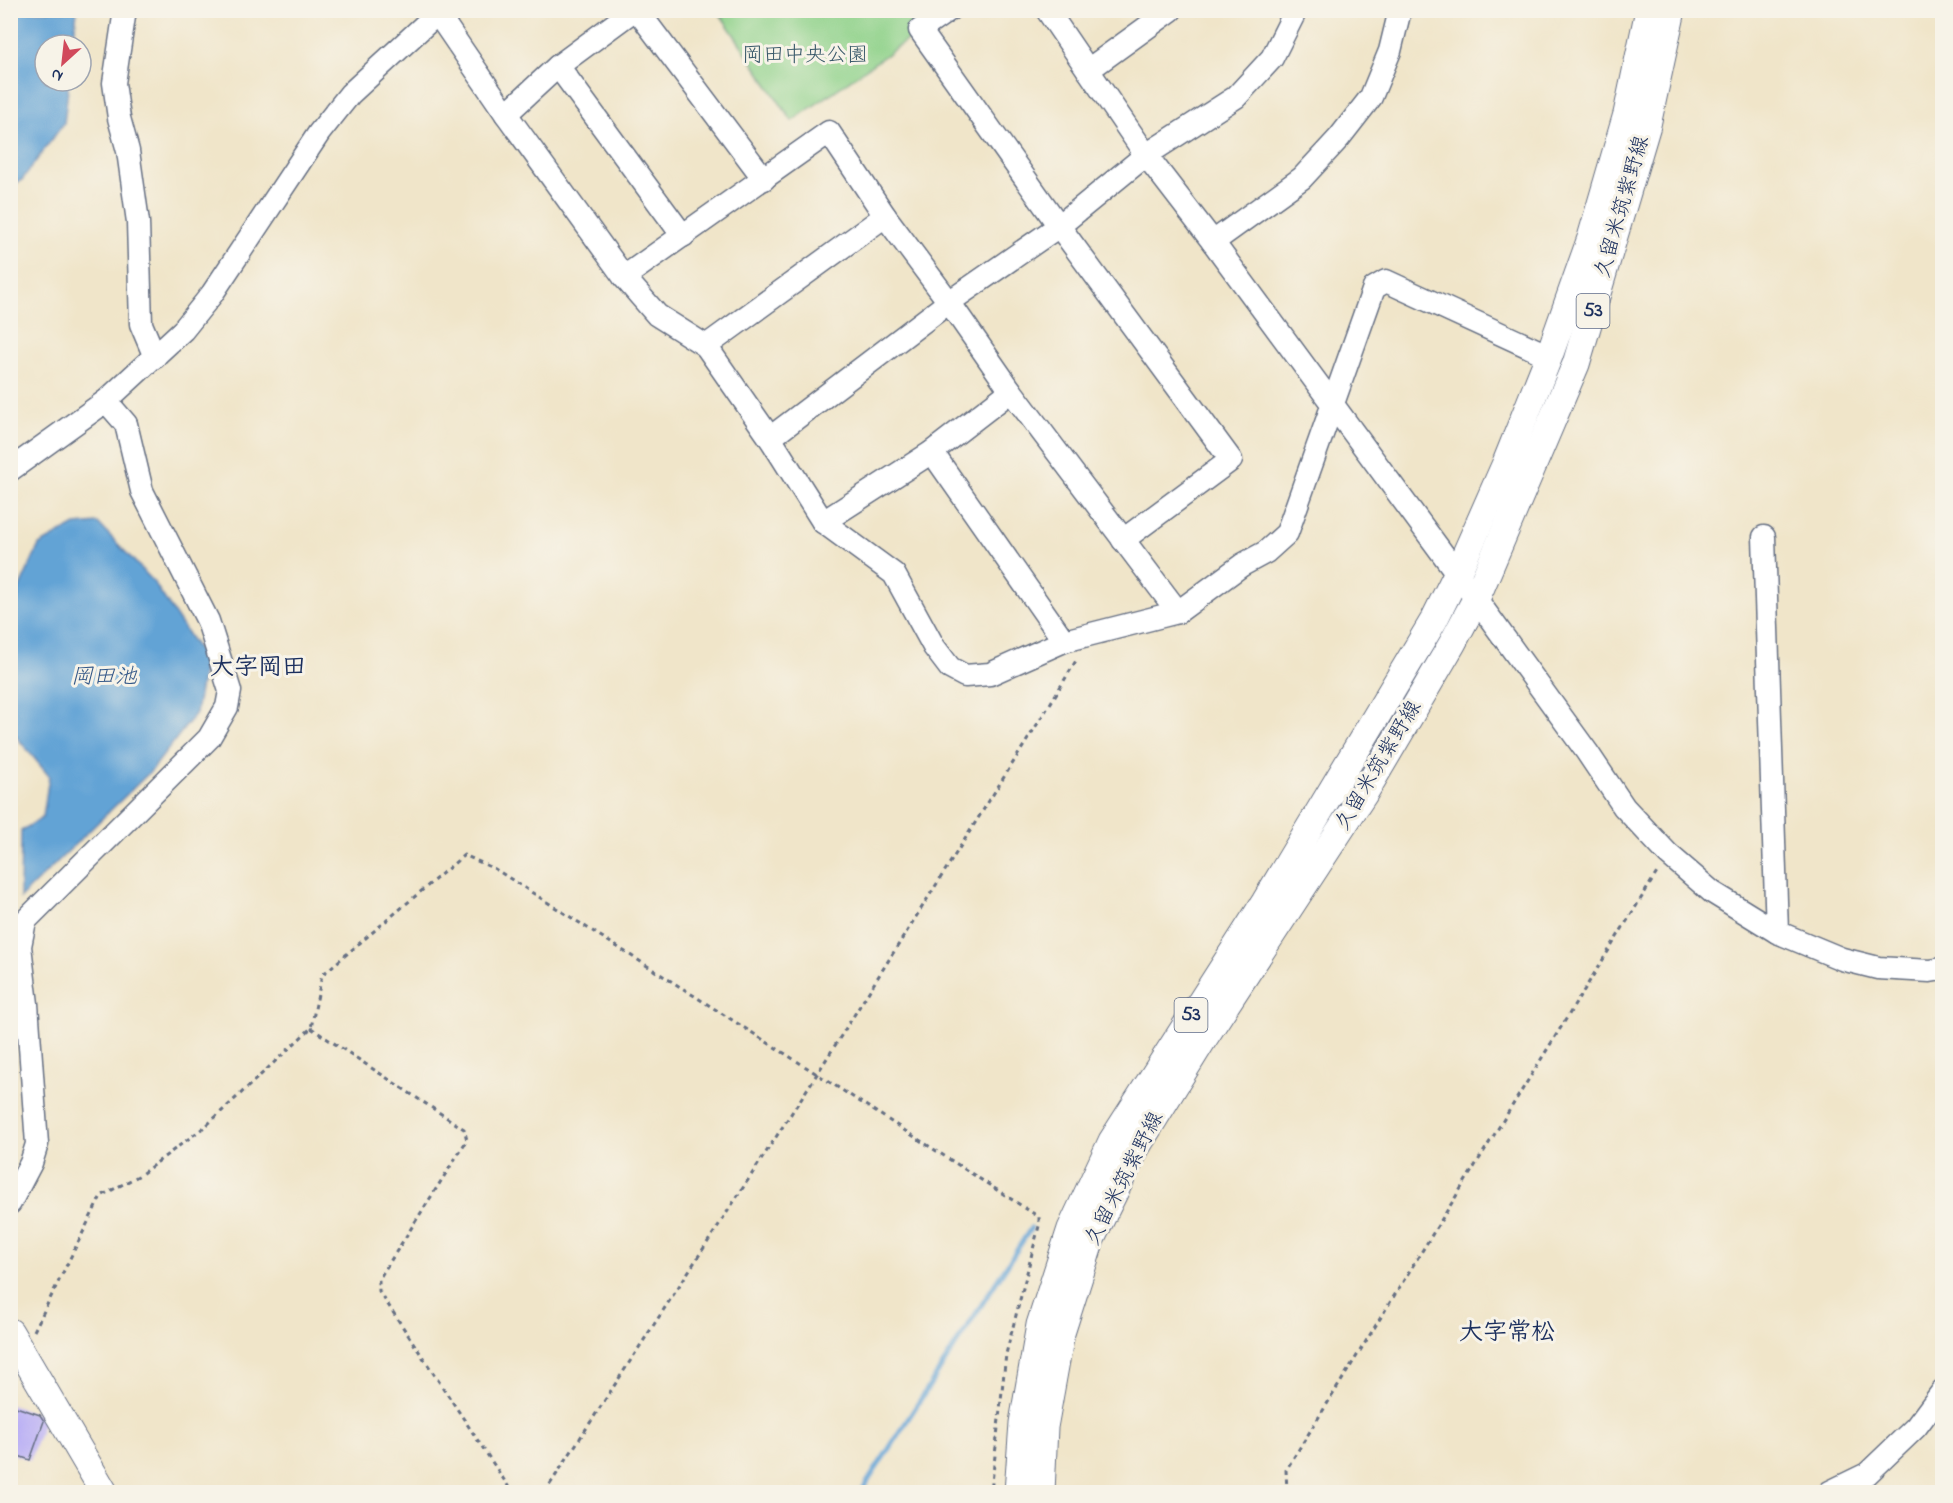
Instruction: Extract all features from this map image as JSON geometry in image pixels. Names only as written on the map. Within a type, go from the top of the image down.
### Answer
[{"type":"main road","name":"久留米筑紫野線","points":[[1018,1492],[1023,1423],[1040,1325],[1071,1229],[1112,1141],[1265,902],[1434,620],[1457,574],[1549,356],[1592,238],[1627,114],[1649,10]]},
{"type":"main road","name":"久留米筑紫野線","points":[[1041,1492],[1044,1427],[1061,1333],[1091,1239],[1136,1148],[1204,1038],[1365,792],[1476,599],[1576,364],[1647,125],[1672,10]]},
{"type":"main road","points":[[15,1351],[104,1492]]},
{"type":"street","points":[[125,10],[114,83],[119,118],[128,151],[138,222],[141,324],[155,357]]},
{"type":"street","points":[[506,114],[558,66],[636,10],[764,179]]},
{"type":"street","points":[[950,10],[920,30],[1059,226],[1231,460],[1123,540]]},
{"type":"street","points":[[1047,10],[1146,155],[1213,242],[1476,599],[1624,807],[1668,854],[1712,892],[1777,932],[1842,959],[1878,968],[1930,971],[1942,969]]},
{"type":"street","points":[[1088,70],[1171,10]]},
{"type":"street","points":[[770,438],[949,302],[1059,226],[1146,155],[1236,97],[1272,58],[1296,10]]},
{"type":"street","points":[[1213,242],[1302,178],[1339,138],[1371,97],[1390,51],[1400,10]]},
{"type":"street","points":[[10,470],[106,401],[183,330],[212,294],[319,133],[350,94],[437,11],[506,114],[624,277],[657,315],[706,346],[770,438],[823,522],[894,574],[934,647],[950,668],[965,676],[990,674],[1064,641],[1178,612],[1242,565],[1266,552],[1287,533],[1374,288],[1386,281],[1549,356]]},
{"type":"street","points":[[558,66],[682,236]]},
{"type":"street","points":[[624,277],[829,132],[885,216],[1011,391],[1178,612]]},
{"type":"street","points":[[706,346],[885,216]]},
{"type":"street","points":[[823,522],[932,452],[1011,391]]},
{"type":"street","points":[[10,1203],[31,1163],[37,1144],[27,1004],[15,940],[25,921],[209,738],[227,708],[230,691],[208,621],[142,491],[126,424],[106,401]]},
{"type":"street","points":[[932,452],[1064,641]]},
{"type":"street","points":[[1764,537],[1777,932]]},
{"type":"street","points":[[1830,1492],[1867,1474],[1916,1427],[1942,1392]]},
{"type":"path","points":[[545,1492],[817,1074],[1050,704],[1091,634]]},
{"type":"path","points":[[1287,1492],[1286,1470],[1668,854]]},
{"type":"path","points":[[15,1351],[101,1196],[140,1175],[207,1125],[311,1028],[322,975],[464,855],[495,869],[1039,1217],[1040,1226],[1006,1354],[991,1492]]},
{"type":"path","points":[[311,1028],[464,1129],[467,1140],[379,1279],[379,1290],[512,1492]]},
{"type":"green space","name":"岡田中央公園","points":[[946,10],[947,12],[792,121],[718,11]]},
{"type":"water","points":[[10,11],[77,11],[74,33],[33,33],[33,93],[68,93],[64,123],[22,180],[11,186]]},
{"type":"water","name":"岡田池","points":[[98,523],[153,581],[205,660],[196,713],[152,770],[20,898],[21,831],[43,817],[49,776],[15,735],[11,726],[11,640],[19,589],[39,545],[75,525]]},
{"type":"building","points":[[10,1405],[40,1415],[44,1421],[30,1460],[10,1453]]},
{"type":"waterway","points":[[1940,10],[1942,15]]},
{"type":"waterway","points":[[861,1492],[1031,1228]]},
{"type":"district","name":"大字岡田","points":[[258,668]]},
{"type":"district","name":"大字常松","points":[[1507,1333]]}]
